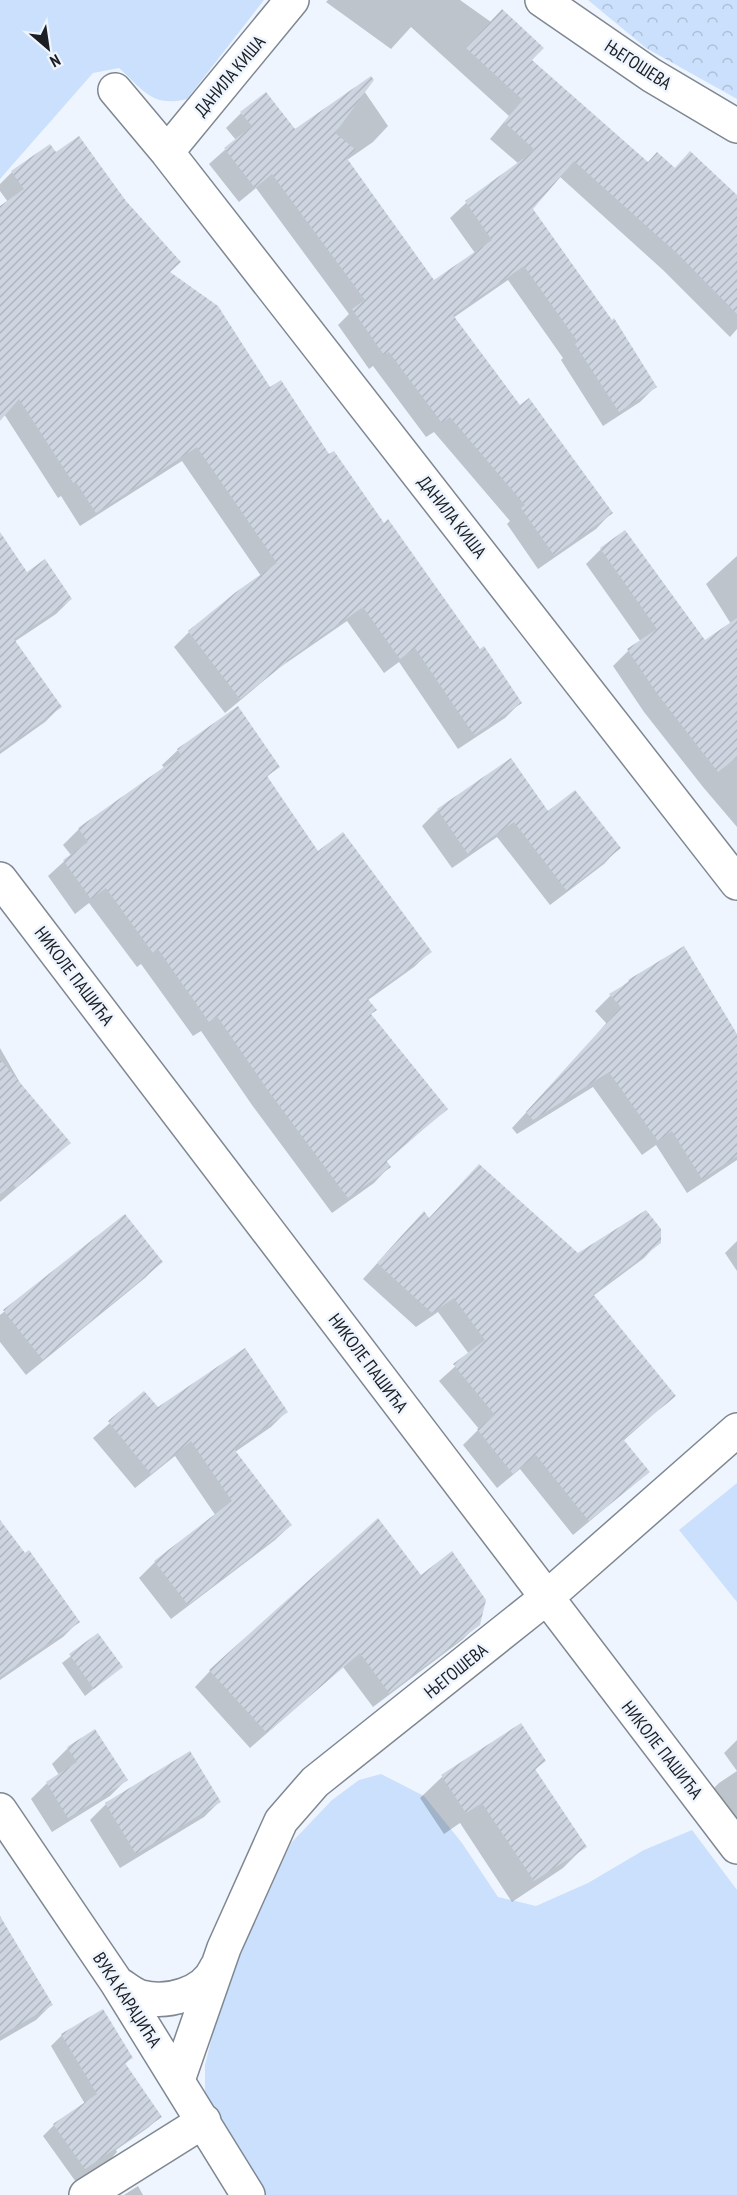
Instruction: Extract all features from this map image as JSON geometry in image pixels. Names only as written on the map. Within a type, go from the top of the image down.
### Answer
[{"type":"street","name":"ДАНИЛА КИША","points":[[167,152],[292,0]]},
{"type":"street","name":"ЊЕГОШЕВА","points":[[542,0],[651,75],[737,126]]},
{"type":"street","name":"ДАНИЛА КИША","points":[[115,90],[167,152],[737,883]]},
{"type":"street","name":"НИКОЛЕ ПАШИЋА","points":[[0,879],[737,1847]]},
{"type":"street","name":"ЊЕГОШЕВА","points":[[117,1983],[140,1997],[167,2000],[193,1992],[213,1974],[281,1821],[315,1782],[546,1598],[737,1430]]},
{"type":"street","name":"ВУКА КАРАЏИЋА","points":[[0,1809],[117,1983],[248,2195]]},
{"type":"street","name":"ЊЕГОШЕВА","points":[[178,2080],[224,1948]]},
{"type":"street","points":[[86,2195],[204,2121]]},
{"type":"green space","points":[[0,0],[264,0],[187,99],[165,101],[156,99],[119,68],[93,73],[0,179]]},
{"type":"green space","points":[[588,0],[737,0],[737,99],[646,48]]},
{"type":"green space","points":[[737,1483],[737,1602],[679,1530]]},
{"type":"green space","points":[[381,1774],[424,1796],[462,1843],[498,1897],[536,1906],[588,1883],[644,1850],[692,1830],[737,1890],[737,2195],[259,2195],[205,2109],[205,2065],[219,2009],[260,1903],[292,1842],[332,1800],[359,1780]]},
{"type":"building","points":[[502,9],[544,48],[532,60],[648,162],[657,152],[675,168],[690,151],[737,195],[737,314],[679,255],[574,161],[533,209],[612,320],[614,318],[657,387],[619,412],[575,344],[578,342],[524,266],[453,315],[520,405],[529,398],[613,513],[554,555],[521,508],[525,505],[450,417],[442,423],[389,352],[384,355],[352,309],[365,300],[272,174],[255,188],[224,148],[252,126],[240,112],[266,92],[295,129],[371,76],[374,80],[335,133],[356,150],[346,157],[434,280],[492,240],[465,201],[535,150],[504,122],[523,100],[466,48]]},
{"type":"building","points":[[79,136],[126,201],[181,262],[170,272],[218,306],[270,387],[281,380],[329,454],[334,451],[384,523],[388,519],[480,649],[484,646],[522,703],[474,735],[415,648],[400,659],[363,607],[286,661],[240,699],[188,631],[236,592],[277,563],[197,447],[96,513],[76,482],[74,484],[19,399],[0,421],[0,206],[24,189],[11,171],[50,144],[56,152]]},
{"type":"building","points":[[625,530],[705,640],[737,618],[737,757],[718,772],[659,696],[627,649],[657,629],[600,548]]},
{"type":"building","points":[[0,532],[27,572],[45,559],[72,599],[14,639],[62,707],[0,751]]},
{"type":"building","points":[[238,706],[280,767],[267,776],[318,851],[343,832],[432,952],[367,998],[377,1010],[371,1014],[448,1109],[386,1160],[391,1167],[348,1198],[267,1089],[217,1016],[209,1022],[158,949],[153,953],[106,888],[91,899],[63,860],[88,842],[78,828],[181,755],[177,749]]},
{"type":"building","points":[[511,758],[548,811],[575,790],[621,848],[567,891],[514,822],[468,854],[437,809]]},
{"type":"building","points":[[684,946],[737,1034],[737,1156],[702,1179],[672,1131],[658,1141],[609,1072],[533,1120],[526,1112],[621,1007],[609,994]]},
{"type":"building","points":[[0,1059],[71,1143],[16,1188],[14,1185],[0,1194]]},
{"type":"building","points":[[479,1164],[578,1253],[646,1210],[661,1229],[661,1243],[593,1294],[676,1396],[623,1439],[650,1472],[589,1521],[536,1455],[513,1474],[477,1429],[495,1415],[453,1364],[485,1340],[454,1298],[432,1313],[377,1263],[424,1211],[429,1218]]},
{"type":"building","points":[[125,1214],[163,1262],[43,1360],[3,1310]]},
{"type":"building","points":[[245,1348],[288,1412],[234,1449],[292,1525],[188,1605],[154,1561],[232,1501],[191,1441],[151,1474],[108,1421],[144,1391],[158,1407]]},
{"type":"building","points":[[378,1518],[421,1575],[452,1551],[486,1600],[480,1625],[389,1693],[360,1653],[267,1733],[209,1670]]},
{"type":"building","points":[[0,1520],[25,1553],[29,1550],[80,1622],[0,1677]]},
{"type":"building","points":[[98,1633],[123,1667],[94,1689],[69,1654]]},
{"type":"building","points":[[521,1723],[546,1761],[535,1769],[587,1847],[534,1881],[482,1803],[466,1813],[441,1775]]},
{"type":"building","points":[[95,1729],[128,1780],[68,1818],[46,1782],[77,1762],[67,1747]]},
{"type":"building","points":[[190,1751],[221,1802],[136,1854],[105,1803]]},
{"type":"building","points":[[0,1916],[53,2005],[0,2036]]},
{"type":"building","points":[[103,2009],[133,2058],[125,2063],[162,2117],[85,2169],[53,2124],[97,2094],[61,2034]]}]
